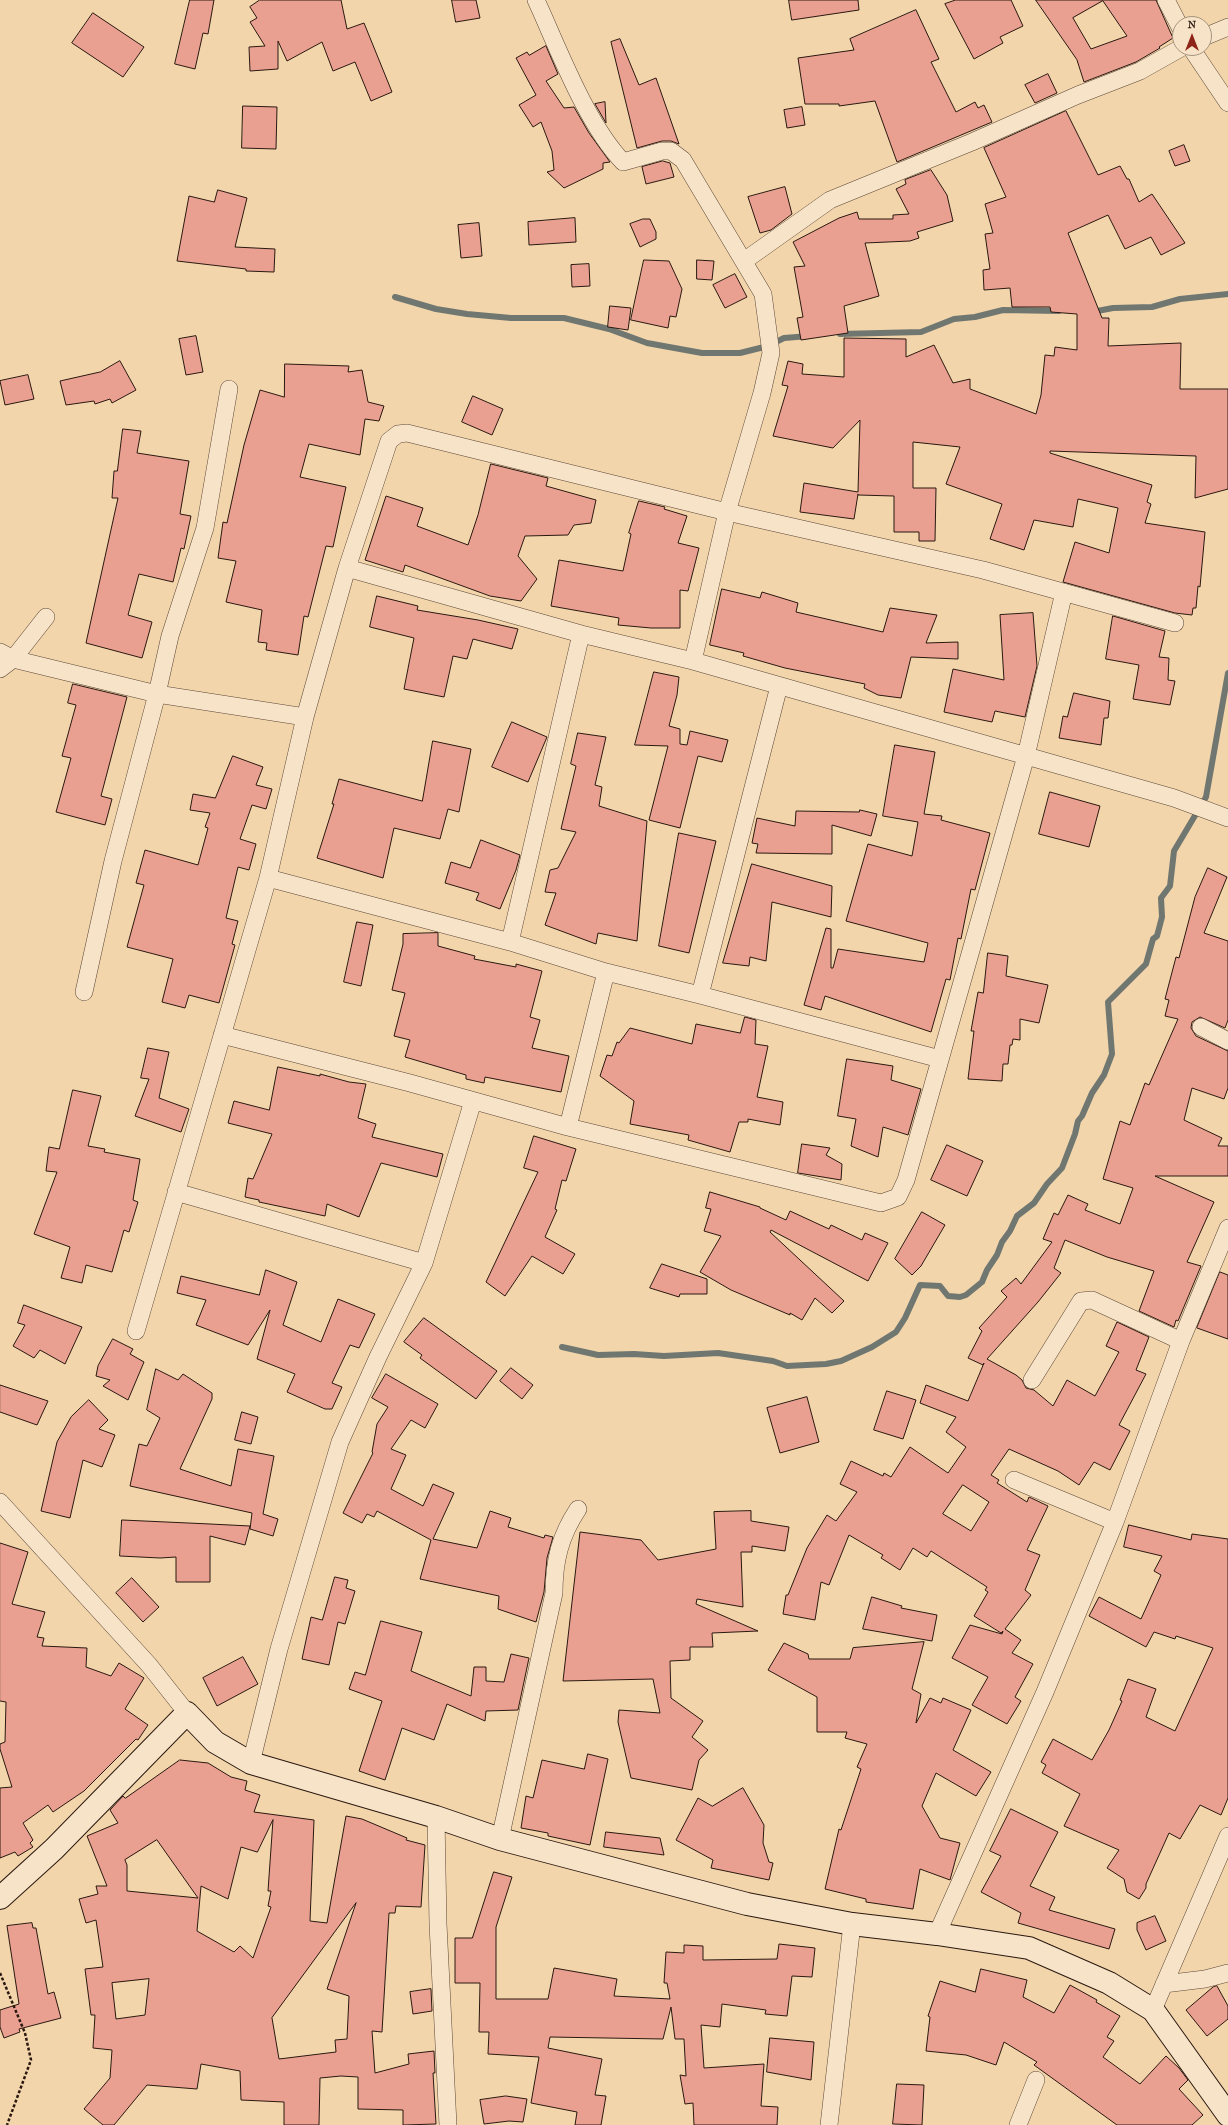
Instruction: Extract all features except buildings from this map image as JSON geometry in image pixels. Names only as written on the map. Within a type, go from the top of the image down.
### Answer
[{"type":"street","points":[[536,0],[590,115],[612,150],[623,162],[662,151],[671,151],[683,160],[763,294],[771,346],[762,393],[727,512],[693,661]]},
{"type":"street","points":[[1166,0],[1174,16]]},
{"type":"street","points":[[1212,34],[1228,27]]},
{"type":"street","points":[[744,261],[830,200],[972,142],[1078,95],[1140,70],[1172,53]]},
{"type":"street","points":[[1196,56],[1228,103]]},
{"type":"street","points":[[84,992],[113,861],[157,694],[170,636],[205,528],[229,389]]},
{"type":"street","points":[[136,1331],[268,878],[305,717],[347,568],[389,441],[398,434],[407,433],[727,512],[983,570],[1175,623]]},
{"type":"street","points":[[347,568],[581,634],[693,661],[1174,798],[1223,816]]},
{"type":"street","points":[[222,1035],[473,1100],[568,1127],[881,1203],[898,1197],[906,1180],[1026,756],[1064,592]]},
{"type":"street","points":[[4,660],[46,617]]},
{"type":"street","points":[[510,942],[581,634]]},
{"type":"street","points":[[4,660],[157,694],[305,717]]},
{"type":"street","points":[[700,995],[779,686]]},
{"type":"street","points":[[268,878],[510,942],[606,972],[700,995],[940,1059]]},
{"type":"street","points":[[568,1127],[606,972]]},
{"type":"street","points":[[1201,1027],[1228,1041]]},
{"type":"street","points":[[251,1763],[278,1649],[340,1442],[378,1357],[424,1263],[473,1100]]},
{"type":"street","points":[[176,1192],[424,1263]]},
{"type":"street","points":[[937,1934],[1045,1692],[1115,1522],[1181,1341],[1222,1257],[1228,1228]]},
{"type":"street","points":[[1032,1380],[1081,1301],[1092,1300],[1181,1341]]},
{"type":"street","points":[[1014,1480],[1115,1522]]},
{"type":"street","points":[[0,1502],[149,1665],[187,1713],[215,1742],[251,1763],[436,1817],[500,1839],[747,1904],[852,1924],[937,1934],[1029,1948],[1109,1983],[1153,2010],[1228,2115]]},
{"type":"street","points":[[500,1839],[554,1593],[554,1569],[559,1547],[566,1526],[578,1509]]},
{"type":"street","points":[[0,1898],[54,1849],[187,1713]]},
{"type":"street","points":[[436,1817],[438,1924],[448,2125]]},
{"type":"street","points":[[1153,2010],[1228,1836]]},
{"type":"street","points":[[829,2125],[852,1924]]},
{"type":"street","points":[[1164,1984],[1205,1979],[1228,1972]]},
{"type":"street","points":[[1018,2125],[1036,2080]]},
{"type":"path","points":[[0,1973],[26,2033],[31,2060],[7,2125]]},
{"type":"waterway","points":[[1092,312],[1113,308],[1152,307],[1180,299],[1228,294]]},
{"type":"waterway","points":[[395,297],[436,309],[467,314],[511,318],[564,318],[609,329],[647,343],[702,353],[740,353],[768,346],[784,338],[809,336]]},
{"type":"waterway","points":[[840,334],[921,332],[954,319],[975,317],[1003,310],[1059,311]]},
{"type":"waterway","points":[[562,1347],[598,1355],[634,1354],[664,1356],[718,1353],[773,1361],[787,1366],[826,1364],[841,1361],[872,1347],[896,1332],[905,1318],[920,1285],[940,1286],[948,1296],[960,1297],[966,1295],[982,1282],[987,1270],[997,1255],[1002,1242],[1010,1231],[1017,1216],[1034,1203],[1047,1184],[1062,1168],[1075,1134],[1078,1121],[1082,1116],[1092,1093],[1104,1075],[1112,1054],[1108,1002],[1146,964],[1153,939],[1157,936],[1162,917],[1161,898],[1170,886],[1174,851],[1206,797],[1228,673]]}]
